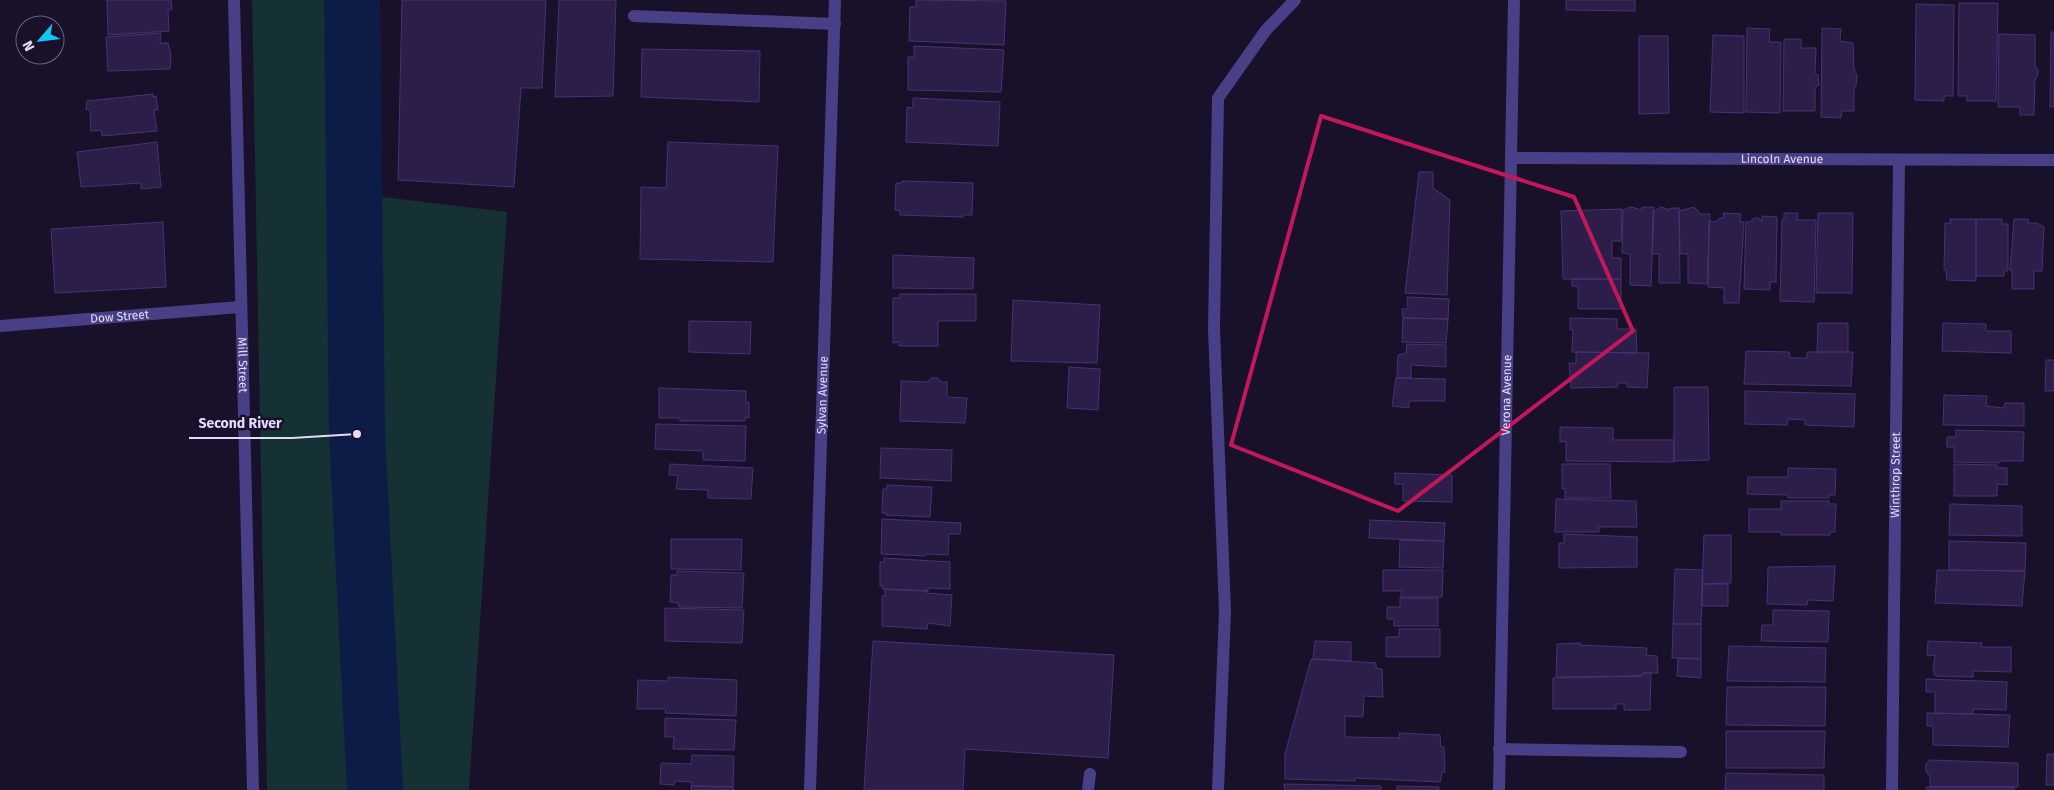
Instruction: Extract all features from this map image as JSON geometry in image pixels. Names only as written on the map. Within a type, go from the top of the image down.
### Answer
[{"type":"street","name":"Mill Street","points":[[234,0],[252,790]]},
{"type":"street","name":"Sylvan Avenue","points":[[810,790],[835,0]]},
{"type":"street","points":[[1218,790],[1225,611],[1214,329],[1218,98],[1266,30],[1295,0]]},
{"type":"street","name":"Verona Avenue","points":[[1499,790],[1514,0]]},
{"type":"street","points":[[634,16],[834,24]]},
{"type":"street","name":"Lincoln Avenue","points":[[1511,158],[2054,160]]},
{"type":"street","name":"Winthrop Street","points":[[1892,790],[1899,160]]},
{"type":"street","name":"Dow Street","points":[[0,326],[240,307]]},
{"type":"street","points":[[1500,749],[1681,752]]},
{"type":"street","points":[[1088,790],[1090,774]]},
{"type":"highlighted area","points":[[1321,116],[1574,197],[1633,331],[1398,511],[1231,445]]},
{"type":"green space","points":[[252,0],[375,0],[375,196],[507,212],[469,790],[267,790]]},
{"type":"building","points":[[107,0],[171,0],[172,9],[168,10],[169,31],[108,35]]},
{"type":"building","points":[[402,0],[546,0],[542,88],[521,88],[514,187],[398,180]]},
{"type":"building","points":[[559,0],[616,0],[613,96],[555,97]]},
{"type":"building","points":[[916,0],[1006,1],[1004,45],[909,41],[910,7],[916,7]]},
{"type":"building","points":[[1566,0],[1635,0],[1635,11],[1566,10]]},
{"type":"building","points":[[1959,3],[1998,3],[1996,101],[1967,101],[1967,96],[1958,96]]},
{"type":"building","points":[[1916,4],[1954,5],[1953,96],[1944,96],[1944,101],[1915,100]]},
{"type":"building","points":[[1747,28],[1770,29],[1769,42],[1781,42],[1780,113],[1746,112]]},
{"type":"building","points":[[1822,28],[1841,29],[1840,41],[1853,43],[1854,69],[1857,75],[1854,89],[1854,111],[1842,111],[1841,118],[1821,117]]},
{"type":"building","points":[[2051,32],[2054,32],[2054,107],[2050,107]]},
{"type":"building","points":[[161,33],[160,43],[168,43],[171,55],[170,69],[108,71],[106,37]]},
{"type":"building","points":[[1999,34],[2035,35],[2035,66],[2038,70],[2038,75],[2035,80],[2034,115],[2020,115],[2020,107],[1998,107]]},
{"type":"building","points":[[1713,35],[1744,36],[1744,113],[1710,112]]},
{"type":"building","points":[[1639,36],[1668,36],[1669,113],[1639,114]]},
{"type":"building","points":[[1784,39],[1801,39],[1801,48],[1816,48],[1815,73],[1818,75],[1819,85],[1815,88],[1815,111],[1783,111]]},
{"type":"building","points":[[914,46],[1004,50],[1001,92],[908,90],[908,57],[914,57]]},
{"type":"building","points":[[642,49],[760,51],[759,102],[641,97]]},
{"type":"building","points":[[153,94],[153,97],[156,96],[158,110],[154,110],[157,131],[102,136],[101,130],[91,131],[90,110],[86,109],[87,101]]},
{"type":"building","points":[[913,98],[1000,102],[998,146],[906,142],[907,107],[913,108]]},
{"type":"building","points":[[157,142],[161,187],[141,189],[141,183],[81,187],[77,152]]},
{"type":"building","points":[[668,142],[778,146],[773,262],[640,259],[641,187],[666,188]]},
{"type":"building","points":[[1419,172],[1433,172],[1433,188],[1450,200],[1447,295],[1405,293]]},
{"type":"building","points":[[902,181],[973,183],[972,215],[963,215],[963,217],[900,215],[900,211],[895,210],[896,183],[902,183]]},
{"type":"building","points":[[1631,207],[1642,210],[1642,207],[1654,207],[1651,286],[1630,285],[1630,254],[1622,253],[1623,210]]},
{"type":"building","points":[[1661,207],[1670,210],[1671,208],[1679,208],[1680,283],[1659,283],[1659,254],[1652,254],[1653,212]]},
{"type":"building","points":[[1694,207],[1701,214],[1710,214],[1707,284],[1688,283],[1688,254],[1680,254],[1679,211]]},
{"type":"building","points":[[1622,209],[1621,241],[1612,241],[1612,258],[1621,258],[1621,279],[1563,279],[1561,211]]},
{"type":"building","points":[[1723,213],[1741,214],[1740,222],[1744,222],[1739,303],[1724,303],[1724,288],[1708,287],[1709,221],[1715,222],[1720,218],[1724,218]]},
{"type":"building","points":[[1784,213],[1798,213],[1797,220],[1816,220],[1814,302],[1780,301],[1782,220],[1784,219]]},
{"type":"building","points":[[1818,213],[1853,213],[1852,293],[1816,293]]},
{"type":"building","points":[[1762,216],[1777,217],[1776,282],[1770,282],[1770,290],[1744,289],[1746,222],[1759,218],[1762,222]]},
{"type":"building","points":[[1950,219],[1976,219],[1976,281],[1947,280],[1946,270],[1944,270],[1945,223],[1951,223]]},
{"type":"building","points":[[1976,219],[2002,219],[2002,224],[2008,224],[2008,271],[2004,271],[2004,276],[1976,276]]},
{"type":"building","points":[[2014,219],[2028,219],[2028,223],[2037,223],[2044,227],[2042,271],[2034,271],[2034,289],[2012,289],[2012,271],[2010,270]]},
{"type":"building","points":[[163,222],[166,287],[55,293],[51,229]]},
{"type":"building","points":[[893,255],[974,258],[973,289],[893,288]]},
{"type":"building","points":[[1572,279],[1621,279],[1621,309],[1578,309],[1578,286],[1572,286]]},
{"type":"building","points":[[900,294],[976,294],[976,321],[938,321],[938,346],[899,346],[899,342],[893,343],[893,298],[900,298]]},
{"type":"building","points":[[1407,297],[1449,299],[1448,319],[1403,318],[1402,309],[1408,309]]},
{"type":"building","points":[[1013,300],[1100,305],[1097,363],[1011,361]]},
{"type":"building","points":[[1403,318],[1448,319],[1446,343],[1402,342]]},
{"type":"building","points":[[1570,318],[1617,319],[1617,329],[1636,329],[1637,353],[1572,352],[1573,330],[1570,330]]},
{"type":"building","points":[[689,321],[751,322],[750,354],[689,352]]},
{"type":"building","points":[[1818,323],[1848,323],[1848,352],[1817,352]]},
{"type":"building","points":[[1943,323],[1986,324],[1986,331],[2011,331],[2011,353],[1942,351]]},
{"type":"building","points":[[1407,344],[1446,345],[1446,367],[1411,365],[1411,378],[1397,378],[1398,355],[1406,353]]},
{"type":"building","points":[[1746,351],[1789,352],[1790,358],[1807,358],[1807,352],[1853,352],[1851,386],[1744,384]]},
{"type":"building","points":[[1576,352],[1649,353],[1647,388],[1627,387],[1627,383],[1618,383],[1617,387],[1571,388],[1569,363],[1576,363]]},
{"type":"building","points":[[2046,360],[2054,360],[2054,391],[2045,391]]},
{"type":"building","points":[[1069,367],[1100,369],[1098,410],[1067,408]]},
{"type":"building","points":[[931,378],[938,378],[941,382],[947,382],[947,397],[967,398],[965,423],[900,421],[901,381],[928,382]]},
{"type":"building","points":[[1396,378],[1445,379],[1445,401],[1409,401],[1409,408],[1392,406]]},
{"type":"building","points":[[1674,387],[1708,387],[1709,460],[1674,461]]},
{"type":"building","points":[[659,388],[746,391],[746,403],[749,402],[749,418],[745,417],[745,421],[680,421],[680,418],[659,418]]},
{"type":"building","points":[[1745,391],[1855,394],[1854,427],[1805,425],[1805,420],[1788,419],[1787,425],[1745,424]]},
{"type":"building","points":[[1944,395],[1987,396],[1986,406],[2004,408],[2005,403],[2024,403],[2024,426],[1943,425]]},
{"type":"building","points":[[656,424],[746,426],[745,461],[703,460],[703,451],[655,449]]},
{"type":"building","points":[[1560,427],[1613,428],[1613,440],[1674,440],[1674,462],[1566,461],[1566,441],[1560,442]]},
{"type":"building","points":[[1956,430],[2024,432],[2023,461],[2000,461],[1999,463],[1954,462],[1954,447],[1947,447],[1947,437],[1956,437]]},
{"type":"building","points":[[881,448],[952,450],[951,481],[880,478]]},
{"type":"building","points":[[670,464],[753,468],[751,499],[708,498],[708,490],[676,489],[678,475],[669,475]]},
{"type":"building","points":[[1562,464],[1610,464],[1611,498],[1565,498],[1565,488],[1562,489]]},
{"type":"building","points":[[1954,464],[1997,465],[1997,468],[2007,468],[2007,485],[1997,484],[1997,496],[1954,496]]},
{"type":"building","points":[[1788,468],[1836,469],[1835,495],[1829,495],[1829,498],[1788,498],[1788,495],[1747,494],[1748,477],[1788,477]]},
{"type":"building","points":[[1395,473],[1452,475],[1452,502],[1403,501],[1403,484],[1395,484]]},
{"type":"building","points":[[887,485],[932,487],[930,517],[886,515],[886,513],[882,513],[883,489],[887,489]]},
{"type":"building","points":[[1556,499],[1636,501],[1637,527],[1599,527],[1599,532],[1555,532]]},
{"type":"building","points":[[1781,501],[1829,501],[1829,504],[1836,504],[1835,532],[1830,532],[1830,535],[1781,535],[1781,532],[1749,532],[1749,509],[1781,509]]},
{"type":"building","points":[[1950,504],[2022,506],[2022,536],[1949,535]]},
{"type":"building","points":[[882,519],[961,523],[960,534],[949,534],[948,555],[881,554]]},
{"type":"building","points":[[1370,520],[1445,523],[1444,541],[1369,538]]},
{"type":"building","points":[[1564,534],[1637,537],[1637,567],[1559,568],[1559,543],[1564,543]]},
{"type":"building","points":[[1704,535],[1731,535],[1731,583],[1702,584]]},
{"type":"building","points":[[671,539],[742,539],[741,570],[671,569]]},
{"type":"building","points":[[1400,540],[1444,541],[1443,568],[1399,567]]},
{"type":"building","points":[[1949,541],[2026,543],[2025,571],[1949,570]]},
{"type":"building","points":[[884,558],[950,562],[950,589],[928,588],[928,591],[882,589],[883,586],[880,586],[880,562],[884,562]]},
{"type":"building","points":[[1835,566],[1833,601],[1808,600],[1807,605],[1767,604],[1768,567]]},
{"type":"building","points":[[1675,569],[1703,570],[1701,624],[1673,624]]},
{"type":"building","points":[[1383,570],[1443,570],[1442,597],[1401,597],[1401,591],[1383,591]]},
{"type":"building","points":[[1937,570],[2025,571],[2022,606],[1935,603]]},
{"type":"building","points":[[677,571],[744,573],[742,608],[679,607],[678,603],[670,602],[671,575],[677,575]]},
{"type":"building","points":[[1702,584],[1728,584],[1728,606],[1702,606]]},
{"type":"building","points":[[885,589],[928,591],[927,593],[952,595],[950,626],[928,623],[927,629],[882,626],[882,596],[885,596]]},
{"type":"building","points":[[1400,598],[1438,598],[1438,626],[1394,626],[1394,619],[1387,619],[1387,607],[1400,607]]},
{"type":"building","points":[[665,608],[744,610],[742,643],[665,641]]},
{"type":"building","points":[[1773,610],[1829,611],[1828,642],[1761,641],[1762,625],[1773,625]]},
{"type":"building","points":[[1673,624],[1701,624],[1701,659],[1672,658]]},
{"type":"building","points":[[1399,629],[1440,629],[1440,657],[1386,657],[1386,637],[1399,637]]},
{"type":"building","points":[[873,641],[1114,655],[1108,758],[965,749],[963,790],[864,790]]},
{"type":"building","points":[[1315,641],[1351,642],[1351,661],[1313,659]]},
{"type":"building","points":[[1928,641],[1982,643],[1981,647],[2011,647],[2011,672],[1973,671],[1973,677],[1935,676],[1933,668],[1935,655],[1927,656]]},
{"type":"building","points":[[1580,643],[1580,645],[1647,648],[1646,655],[1657,656],[1658,673],[1643,673],[1642,676],[1556,677],[1557,644]]},
{"type":"building","points":[[1729,646],[1826,648],[1825,682],[1727,681]]},
{"type":"building","points":[[1678,658],[1701,659],[1701,678],[1677,676]]},
{"type":"building","points":[[1311,659],[1376,663],[1376,668],[1382,669],[1383,697],[1364,696],[1363,717],[1345,716],[1345,737],[1400,738],[1399,733],[1440,735],[1441,747],[1444,747],[1445,772],[1442,772],[1440,782],[1355,778],[1355,781],[1285,779],[1285,754]]},
{"type":"building","points":[[1643,673],[1651,673],[1650,710],[1624,710],[1624,704],[1616,704],[1616,709],[1553,709],[1553,678],[1642,676]]},
{"type":"building","points":[[668,677],[737,680],[736,716],[665,713],[666,709],[637,709],[638,680],[668,681]]},
{"type":"building","points":[[1926,679],[2007,682],[2006,710],[1973,709],[1973,714],[1935,713],[1935,692],[1926,692]]},
{"type":"building","points":[[1727,687],[1826,687],[1825,726],[1726,725]]},
{"type":"building","points":[[1927,713],[2010,715],[2008,747],[1933,745],[1933,726],[1927,726]]},
{"type":"building","points":[[665,718],[736,720],[734,750],[673,749],[674,737],[665,737]]},
{"type":"building","points":[[1726,731],[1825,731],[1824,768],[1726,768]]},
{"type":"building","points":[[2047,754],[2054,754],[2054,785],[2046,785]]},
{"type":"building","points":[[692,755],[734,756],[733,787],[691,786],[692,782],[675,781],[674,785],[660,784],[661,763],[691,764]]},
{"type":"building","points":[[1930,760],[2018,763],[2018,787],[1930,787],[1930,777],[1926,771],[1926,764]]},
{"type":"building","points":[[1726,773],[1824,775],[1824,790],[1725,790]]},
{"type":"building","points":[[1284,784],[1381,786],[1381,790],[1285,790]]},
{"type":"building","points":[[691,786],[733,787],[734,790],[691,790]]},
{"type":"building","points":[[1397,786],[1439,787],[1439,790],[1397,790]]},
{"type":"building","points":[[1926,787],[2014,787],[2014,790],[1926,790]]},
{"type":"waterway","points":[[352,0],[357,434],[375,790]]},
{"type":"place","name":"Second River","points":[[357,434]]}]
